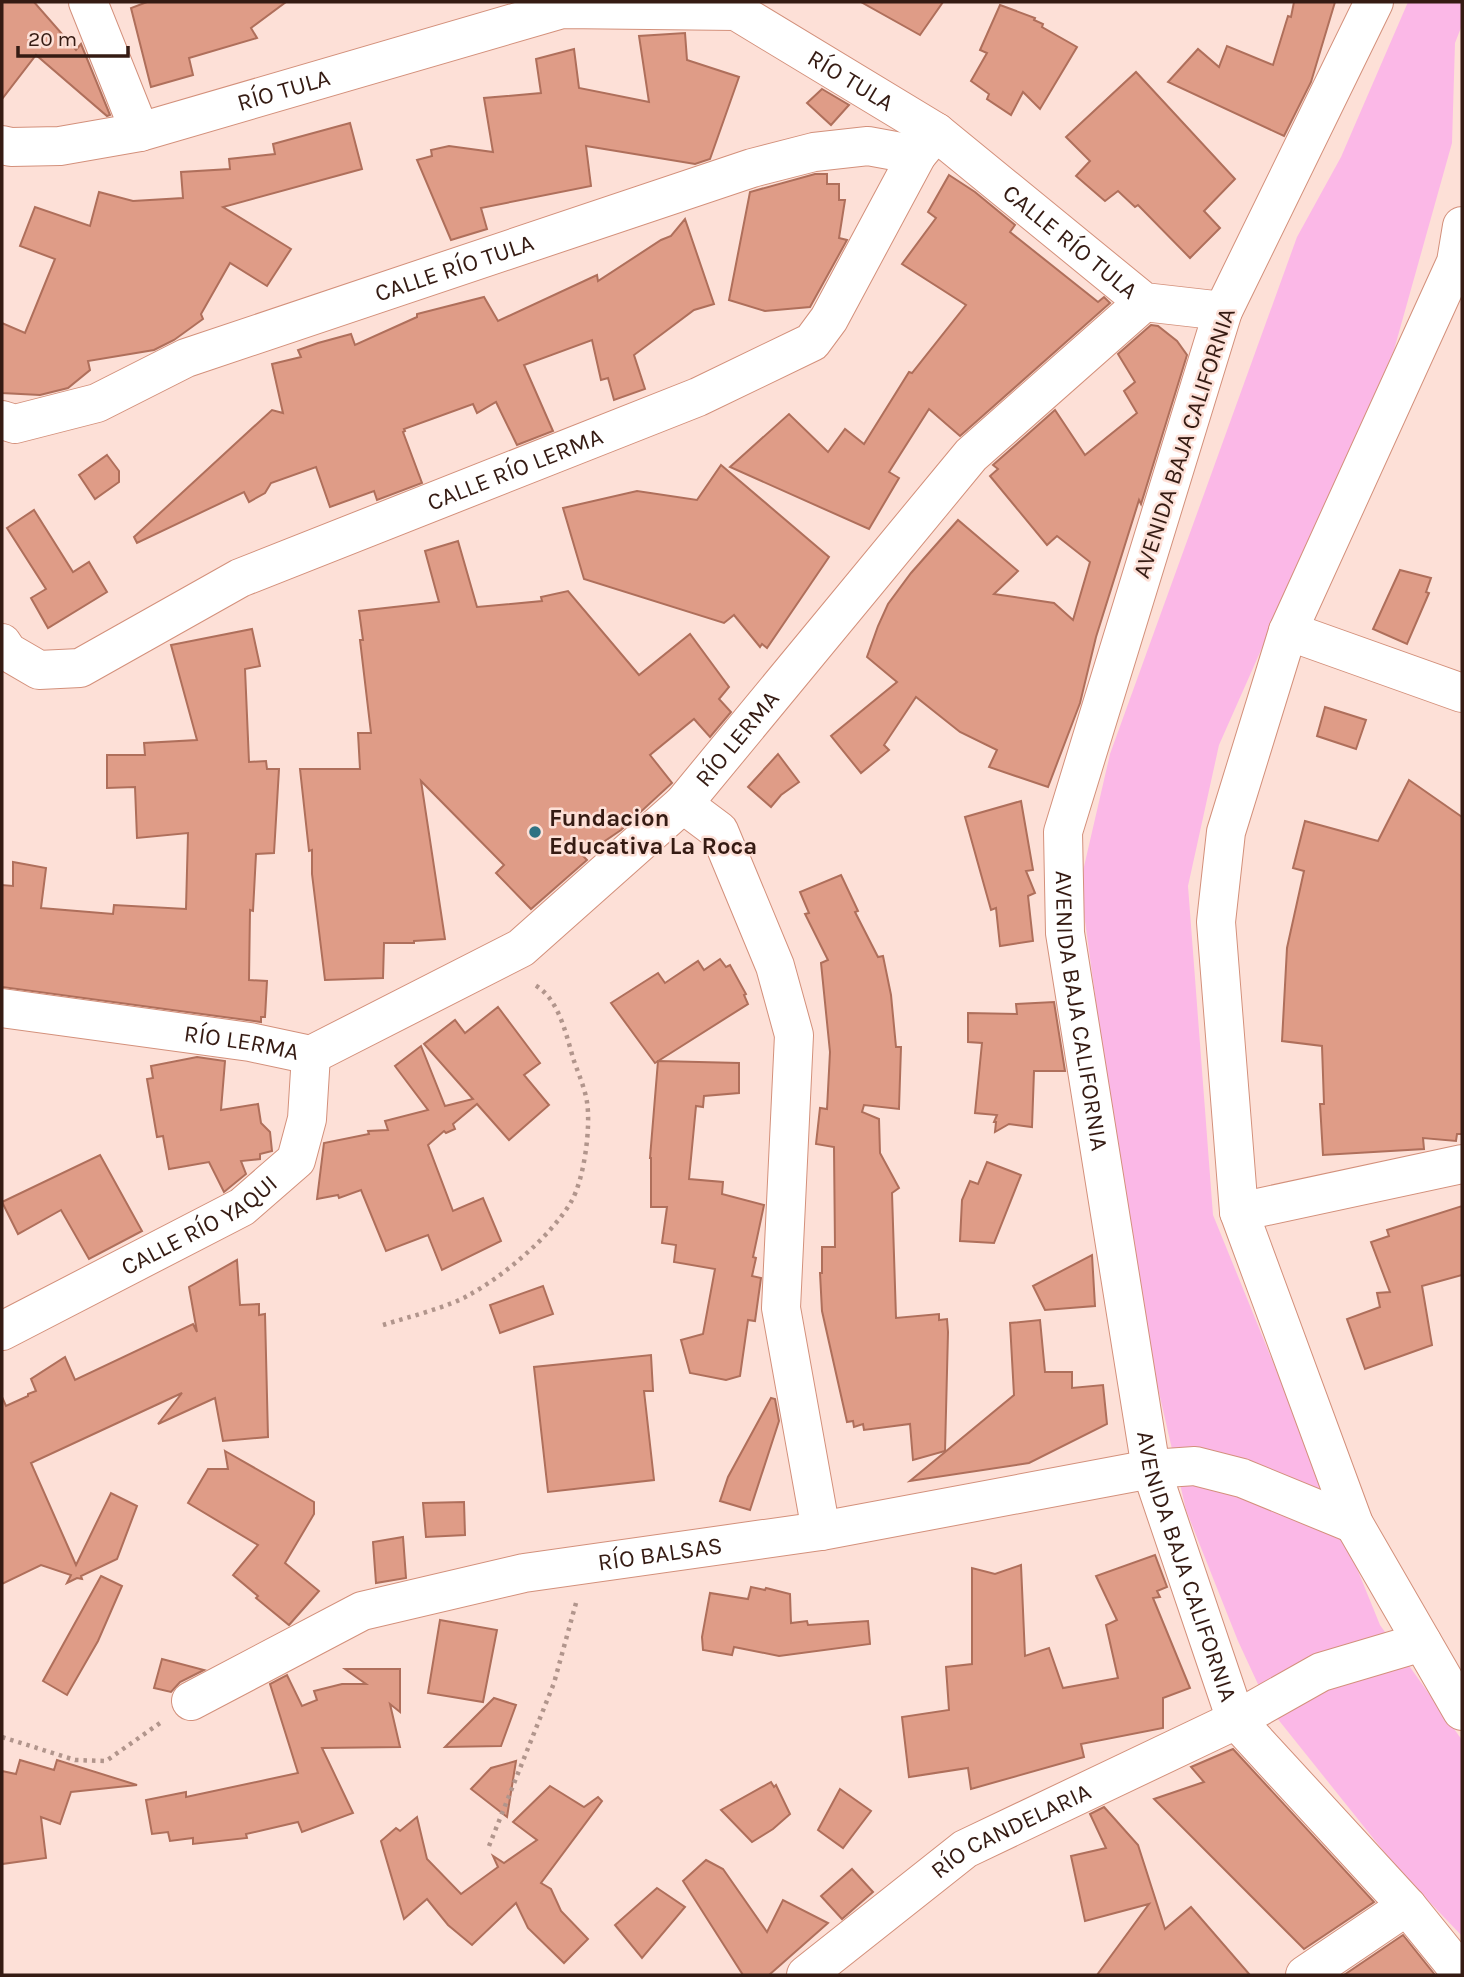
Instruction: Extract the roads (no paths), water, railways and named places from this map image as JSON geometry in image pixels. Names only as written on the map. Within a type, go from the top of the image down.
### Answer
[{"type":"street","points":[[88,2],[140,132]]},
{"type":"street","name":"AVENIDA BAJA CALIFORNIA","points":[[1374,2],[1223,311],[1063,832],[1065,933],[1151,1469],[1236,1720],[1407,1906],[1462,1974]]},
{"type":"street","name":"RÍO TULA","points":[[2,145],[60,146],[140,132],[561,5],[737,7],[927,143]]},
{"type":"street","name":"CALLE RÍO TULA","points":[[2,420],[15,424],[96,403],[186,358],[752,168],[814,152],[868,146],[927,143],[1144,302],[1223,311]]},
{"type":"street","name":"CALLE RÍO LERMA","points":[[2,643],[8,652],[38,670],[80,668],[240,578],[698,397],[812,342],[829,319],[927,143]]},
{"type":"street","points":[[1462,226],[1456,262],[1287,631],[1226,832],[1216,922],[1239,1212],[1354,1524],[1462,1711]]},
{"type":"street","name":"RÍO LERMA","points":[[2,1008],[250,1042],[311,1055],[521,948],[683,804],[971,456],[1144,302]]},
{"type":"street","points":[[1287,631],[1462,693]]},
{"type":"street","points":[[683,804],[719,831],[775,965],[793,1035],[780,1308],[821,1531]]},
{"type":"street","name":"CALLE RÍO YAQUI","points":[[2,1331],[242,1207],[296,1160],[307,1119],[311,1055]]},
{"type":"street","points":[[1239,1212],[1462,1164]]},
{"type":"street","name":"RÍO BALSAS","points":[[191,1701],[362,1611],[524,1573],[821,1531],[1151,1469],[1195,1466],[1242,1478],[1354,1524]]},
{"type":"street","name":"RÍO CANDELARIA","points":[[806,1975],[965,1849],[1236,1720],[1321,1672],[1422,1642]]},
{"type":"street","points":[[1305,1975],[1407,1906]]},
{"type":"place","name":"Fundacion Educativa La Roca","points":[[535,832]]}]
